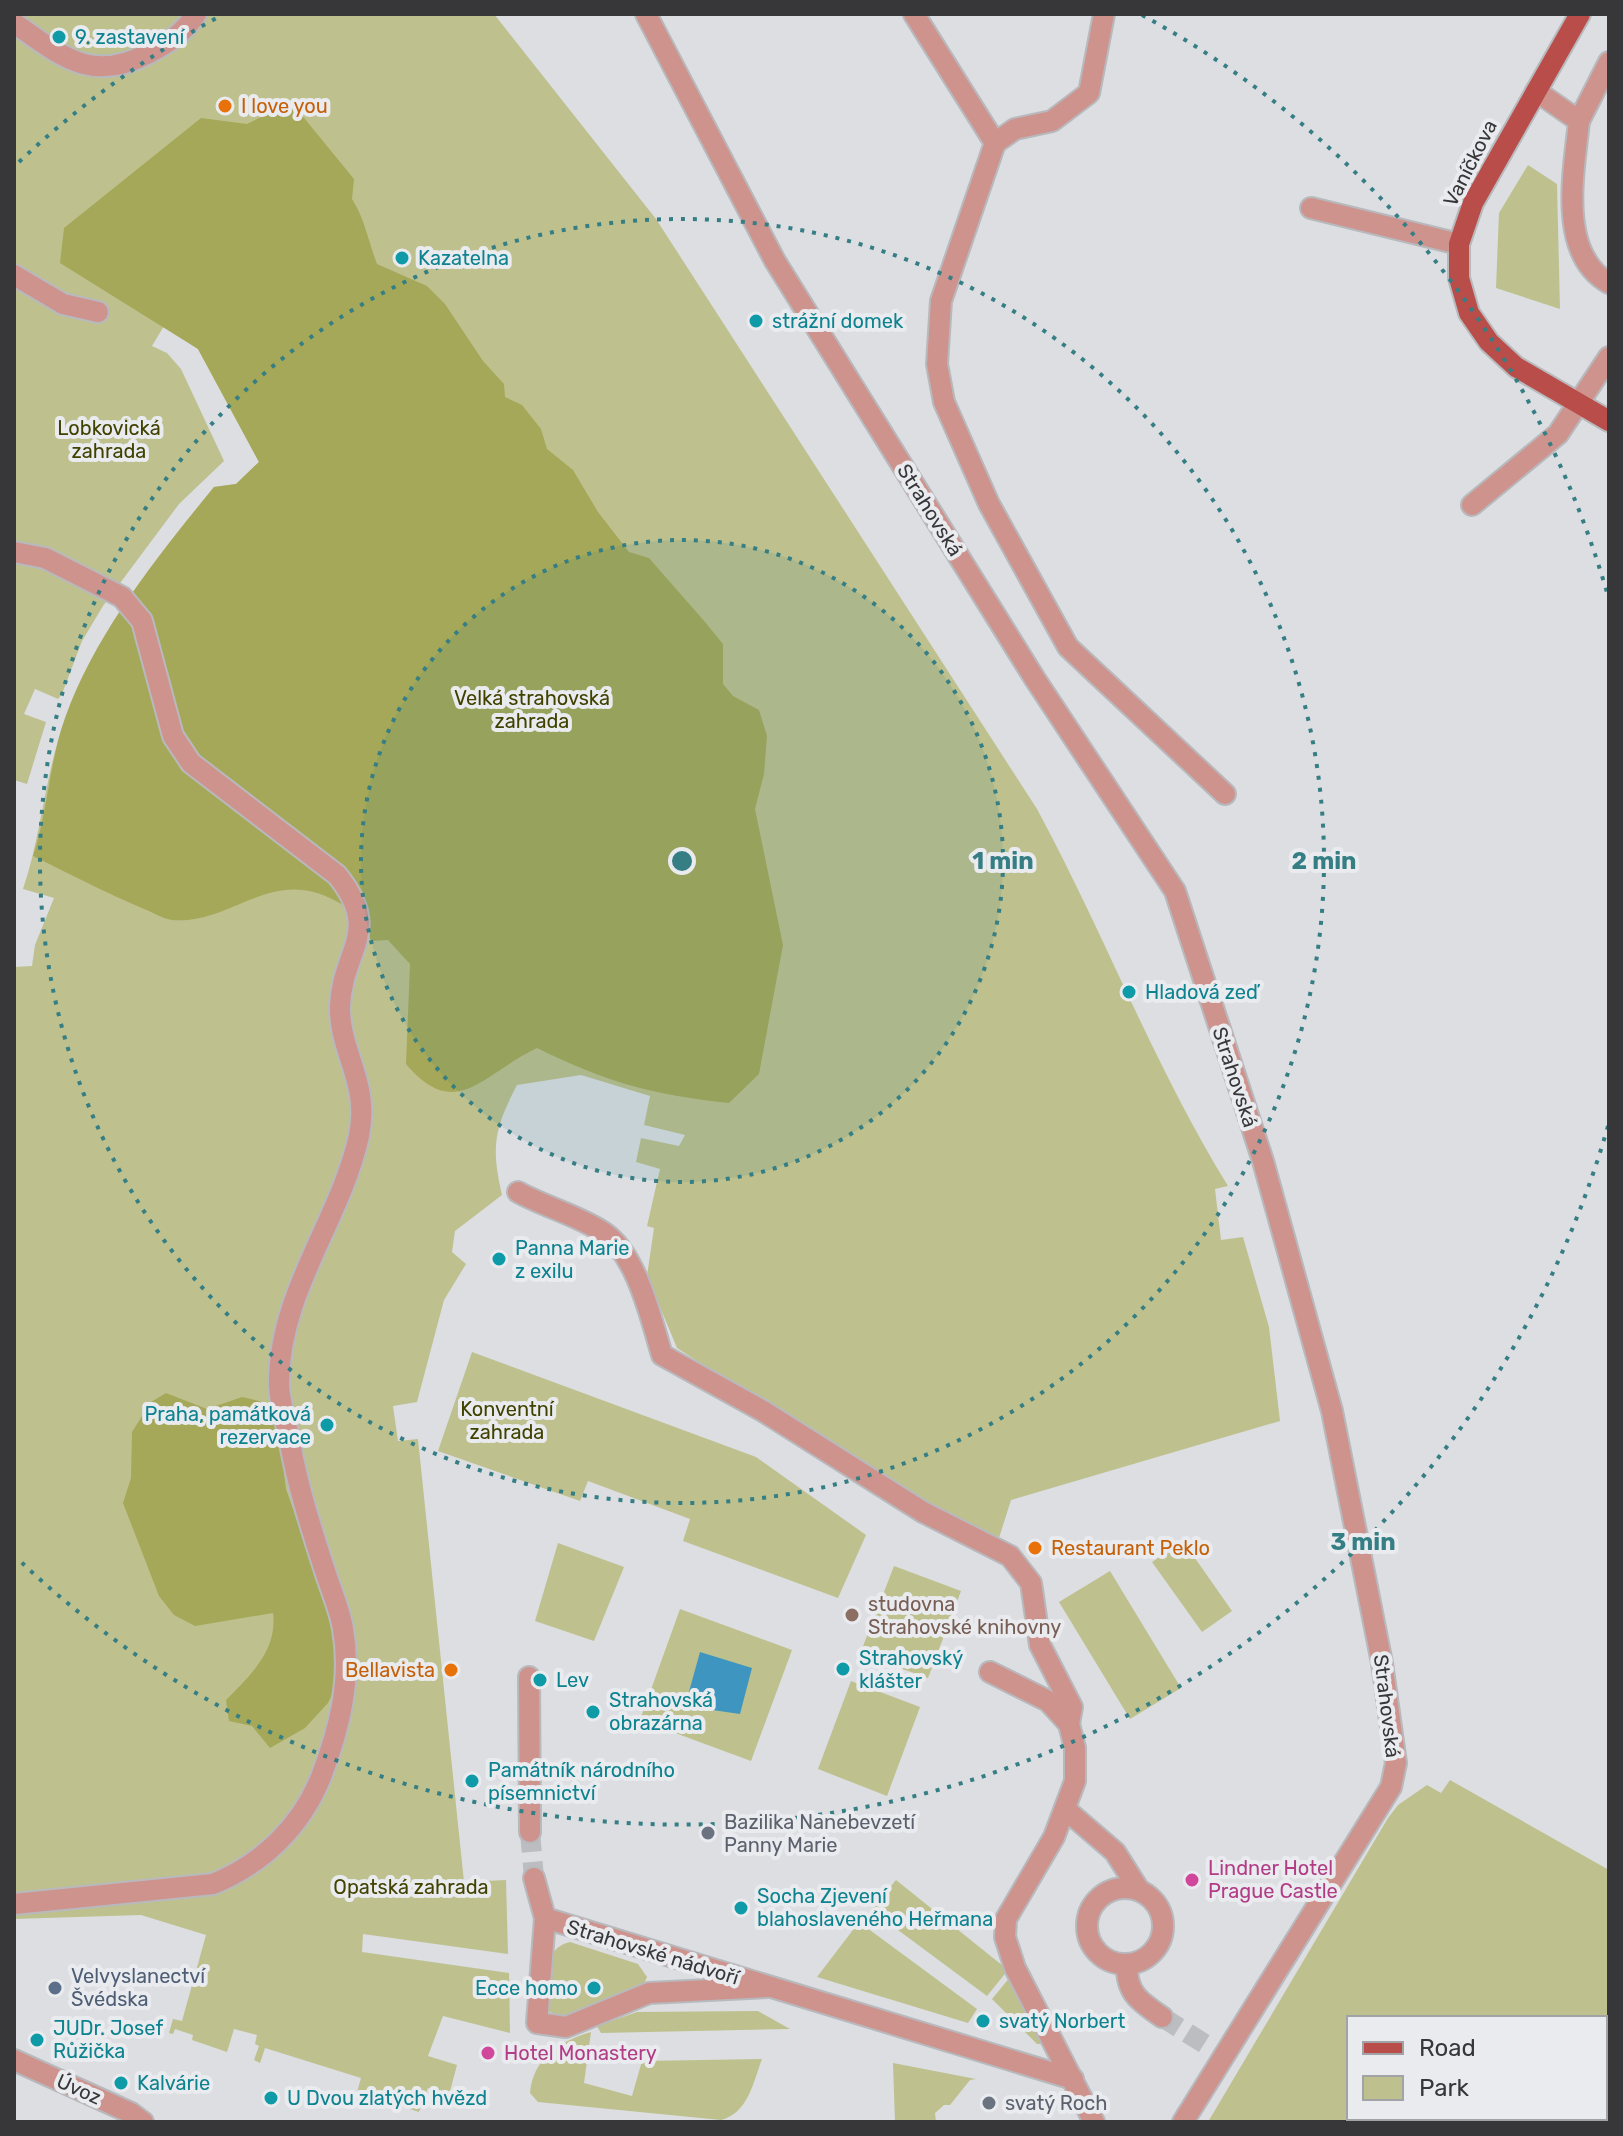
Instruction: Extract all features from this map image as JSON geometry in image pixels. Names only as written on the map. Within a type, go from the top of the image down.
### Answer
[{"type":"main road","name":"Vaníčkova","points":[[1580,14],[1473,203],[1459,244],[1459,278],[1469,313],[1489,342],[1516,367],[1609,421]]},
{"type":"street","points":[[14,23],[71,61],[102,68],[134,61],[163,46],[177,36],[196,14]]},
{"type":"street","name":"Strahovská","points":[[646,14],[775,261],[1035,679],[1175,891],[1263,1161],[1332,1411],[1382,1663],[1396,1763],[1391,1787],[1183,2122]]},
{"type":"street","points":[[914,14],[995,143]]},
{"type":"street","points":[[1104,14],[1089,93],[1052,121],[1015,129],[995,143],[941,301],[937,364],[944,402],[989,504],[1068,647],[1225,794]]},
{"type":"street","points":[[1609,62],[1579,121],[1574,223],[1580,251],[1594,275],[1609,283]]},
{"type":"street","points":[[1536,91],[1579,121]]},
{"type":"street","points":[[1311,208],[1459,244]]},
{"type":"street","points":[[14,275],[63,304],[98,312]]},
{"type":"street","points":[[1472,505],[1558,434],[1609,357]]},
{"type":"street","points":[[14,552],[45,558],[122,597],[142,621],[173,736],[180,749],[202,774],[337,875],[350,891],[357,909],[357,943],[340,1003],[341,1021],[363,1101],[358,1138],[329,1217],[302,1274],[279,1383],[298,1486],[343,1629],[346,1685],[337,1737],[299,1819],[278,1843],[235,1875],[186,1889],[14,1904]]},
{"type":"street","points":[[518,1192],[606,1233],[625,1258],[644,1293],[662,1355],[763,1411],[923,1512],[1010,1556],[1031,1583],[1040,1645],[1072,1707],[1069,1724],[1075,1748],[1075,1781],[1054,1837],[1006,1919],[1005,1937],[1015,1968],[1094,2122]]},
{"type":"street","points":[[990,1672],[1048,1701],[1069,1724]]},
{"type":"street","points":[[529,1677],[530,1832]]},
{"type":"street","points":[[1065,1809],[1115,1852],[1139,1890],[1161,1911],[1163,1932],[1160,1942],[1147,1958],[1127,1965],[1107,1960],[1087,1936],[1088,1915],[1108,1891],[1118,1888],[1139,1890]]},
{"type":"street","points":[[534,1878],[545,1918]]},
{"type":"street","name":"Strahovské nádvoří","points":[[768,1987],[649,1993],[566,2027],[537,2023],[545,1918],[1073,2079]]},
{"type":"street","points":[[1127,1965],[1129,1989],[1138,2001],[1162,2017]]},
{"type":"street","points":[[1208,2046],[1226,2057]]},
{"type":"street","name":"Úvoz","points":[[14,2060],[131,2113],[143,2122]]},
{"type":"green space","name":"Velká strahovská zahrada","points":[[14,14],[494,14],[656,219],[1037,809],[1176,1094],[1228,1186],[1215,1189],[1221,1240],[1243,1237],[1269,1327],[1280,1421],[1011,1500],[999,1538],[989,1541],[925,1508],[677,1348],[647,1276],[654,1228],[647,1226],[660,1169],[636,1162],[641,1138],[679,1146],[685,1135],[644,1125],[650,1096],[581,1075],[517,1085],[503,1114],[497,1138],[496,1164],[502,1195],[455,1231],[452,1252],[466,1264],[444,1300],[417,1402],[393,1406],[398,1441],[418,1439],[464,1882],[506,1880],[508,1954],[363,1934],[362,1952],[509,1973],[510,2033],[443,2016],[428,2056],[457,2065],[449,2095],[428,2088],[419,2112],[357,2092],[361,2078],[265,2048],[260,2063],[254,2060],[259,2046],[255,2044],[257,2035],[234,2029],[227,2052],[192,2040],[193,2035],[175,2029],[173,2034],[169,2033],[173,2019],[182,2021],[206,1935],[141,1915],[14,1919],[14,967],[32,966],[35,945],[54,898],[23,889],[59,738],[79,685],[95,655],[150,568],[214,487],[236,484],[259,462],[198,349],[164,326],[152,346],[167,353],[181,369],[224,461],[179,504],[103,606],[82,641],[58,699],[35,689],[24,714],[46,722],[27,784],[14,780]]},
{"type":"green space","points":[[291,102],[354,179],[352,199],[377,264],[427,286],[445,304],[483,361],[504,384],[505,397],[522,405],[541,429],[547,449],[573,470],[598,512],[629,552],[649,558],[723,644],[723,684],[733,696],[759,710],[767,736],[764,774],[755,809],[783,945],[759,1074],[729,1103],[676,1096],[630,1085],[585,1070],[537,1048],[470,1088],[455,1092],[440,1090],[424,1081],[406,1064],[410,964],[388,940],[371,941],[358,918],[336,901],[313,892],[291,889],[252,899],[214,914],[172,920],[33,856],[65,718],[93,655],[150,568],[214,487],[236,484],[259,462],[198,349],[60,263],[64,228],[201,118],[247,124]]},
{"type":"green space","points":[[1528,165],[1557,184],[1560,309],[1496,288],[1499,213]]},
{"type":"green space","name":"Konventní zahrada","points":[[472,1352],[756,1457],[866,1535],[838,1598],[683,1541],[690,1519],[588,1481],[580,1501],[438,1451]]},
{"type":"green space","points":[[166,1393],[207,1409],[242,1397],[259,1401],[277,1418],[286,1489],[329,1611],[337,1684],[328,1703],[305,1728],[270,1748],[252,1726],[229,1721],[226,1700],[253,1672],[267,1650],[273,1613],[195,1626],[174,1615],[159,1596],[123,1503],[131,1478],[132,1432],[151,1402]]},
{"type":"green space","points":[[1183,1541],[1232,1611],[1202,1632],[1152,1562]]},
{"type":"green space","points":[[558,1543],[624,1567],[594,1641],[535,1621]]},
{"type":"green space","points":[[894,1566],[961,1591],[928,1678],[860,1654]]},
{"type":"green space","points":[[1110,1571],[1181,1688],[1130,1719],[1059,1602]]},
{"type":"green space","points":[[680,1609],[792,1650],[751,1761],[640,1720]]},
{"type":"green space","points":[[851,1681],[920,1707],[887,1796],[818,1769]]},
{"type":"green space","points":[[1450,1780],[1609,1870],[1609,2122],[1208,2122],[1388,1818],[1398,1805],[1427,1785],[1441,1793]]},
{"type":"green space","points":[[896,1880],[1008,1970],[987,1996],[871,1910]]},
{"type":"green space","points":[[859,1922],[977,2009],[968,2023],[817,1977]]},
{"type":"green space","points":[[570,1942],[638,1964],[647,1977],[641,1990],[564,2019],[554,2016],[547,2008],[548,1968],[554,1952]]},
{"type":"green space","points":[[1011,1976],[1044,2044],[1037,2044],[992,1999]]},
{"type":"green space","points":[[758,2011],[790,2029],[601,2033],[597,2026],[637,2012]]},
{"type":"green space","points":[[591,2032],[584,2083],[632,2096],[642,2061],[762,2059],[743,2104],[738,2111],[721,2120],[538,2102],[530,2093],[536,2070],[542,2061],[569,2040]]},
{"type":"green space","points":[[893,2063],[976,2079],[970,2080],[950,2105],[944,2105],[935,2113],[936,2122],[895,2122]]},
{"type":"water","points":[[700,1652],[752,1668],[740,1714],[685,1706]]},
{"type":"tunnel","points":[[530,1832],[534,1878]]},
{"type":"tunnel","points":[[1162,2017],[1208,2046]]},
{"type":"place","name":"9. zastavení","points":[[59,37]]},
{"type":"place","name":"I love you","points":[[225,106]]},
{"type":"place","name":"Kazatelna","points":[[402,258]]},
{"type":"place","name":"strážní domek","points":[[756,321]]},
{"type":"place","name":"Hladová zeď","points":[[1129,992]]},
{"type":"place","name":"Panna Marie z exilu","points":[[499,1259]]},
{"type":"place","name":"Praha, památková rezervace","points":[[327,1425]]},
{"type":"place","name":"Restaurant Peklo","points":[[1035,1548]]},
{"type":"place","name":"studovna Strahovské knihovny","points":[[852,1615]]},
{"type":"place","name":"Strahovský klášter","points":[[843,1669]]},
{"type":"place","name":"Bellavista","points":[[451,1670]]},
{"type":"place","name":"Lev","points":[[540,1680]]},
{"type":"place","name":"Strahovská obrazárna","points":[[593,1712]]},
{"type":"place","name":"Památník národního písemnictví","points":[[472,1781]]},
{"type":"place","name":"Bazilika Nanebevzetí Panny Marie","points":[[708,1833]]},
{"type":"place","name":"Lindner Hotel Prague Castle","points":[[1192,1880]]},
{"type":"place","name":"Socha Zjevení blahoslaveného Heřmana","points":[[741,1908]]},
{"type":"place","name":"Velvyslanectví Švédska","points":[[55,1988]]},
{"type":"place","name":"Ecce homo","points":[[594,1988]]},
{"type":"place","name":"svatý Norbert","points":[[983,2021]]},
{"type":"place","name":"JUDr. Josef Růžička","points":[[37,2040]]},
{"type":"place","name":"Hotel Monastery","points":[[488,2053]]},
{"type":"place","name":"Kalvárie","points":[[121,2083]]},
{"type":"place","name":"U Dvou zlatých hvězd","points":[[271,2098]]},
{"type":"place","name":"svatý Roch","points":[[989,2103]]},
{"type":"park label","name":"Lobkovická zahrada","points":[[109,440]]},
{"type":"park label","name":"Opatská zahrada","points":[[411,1887]]}]
